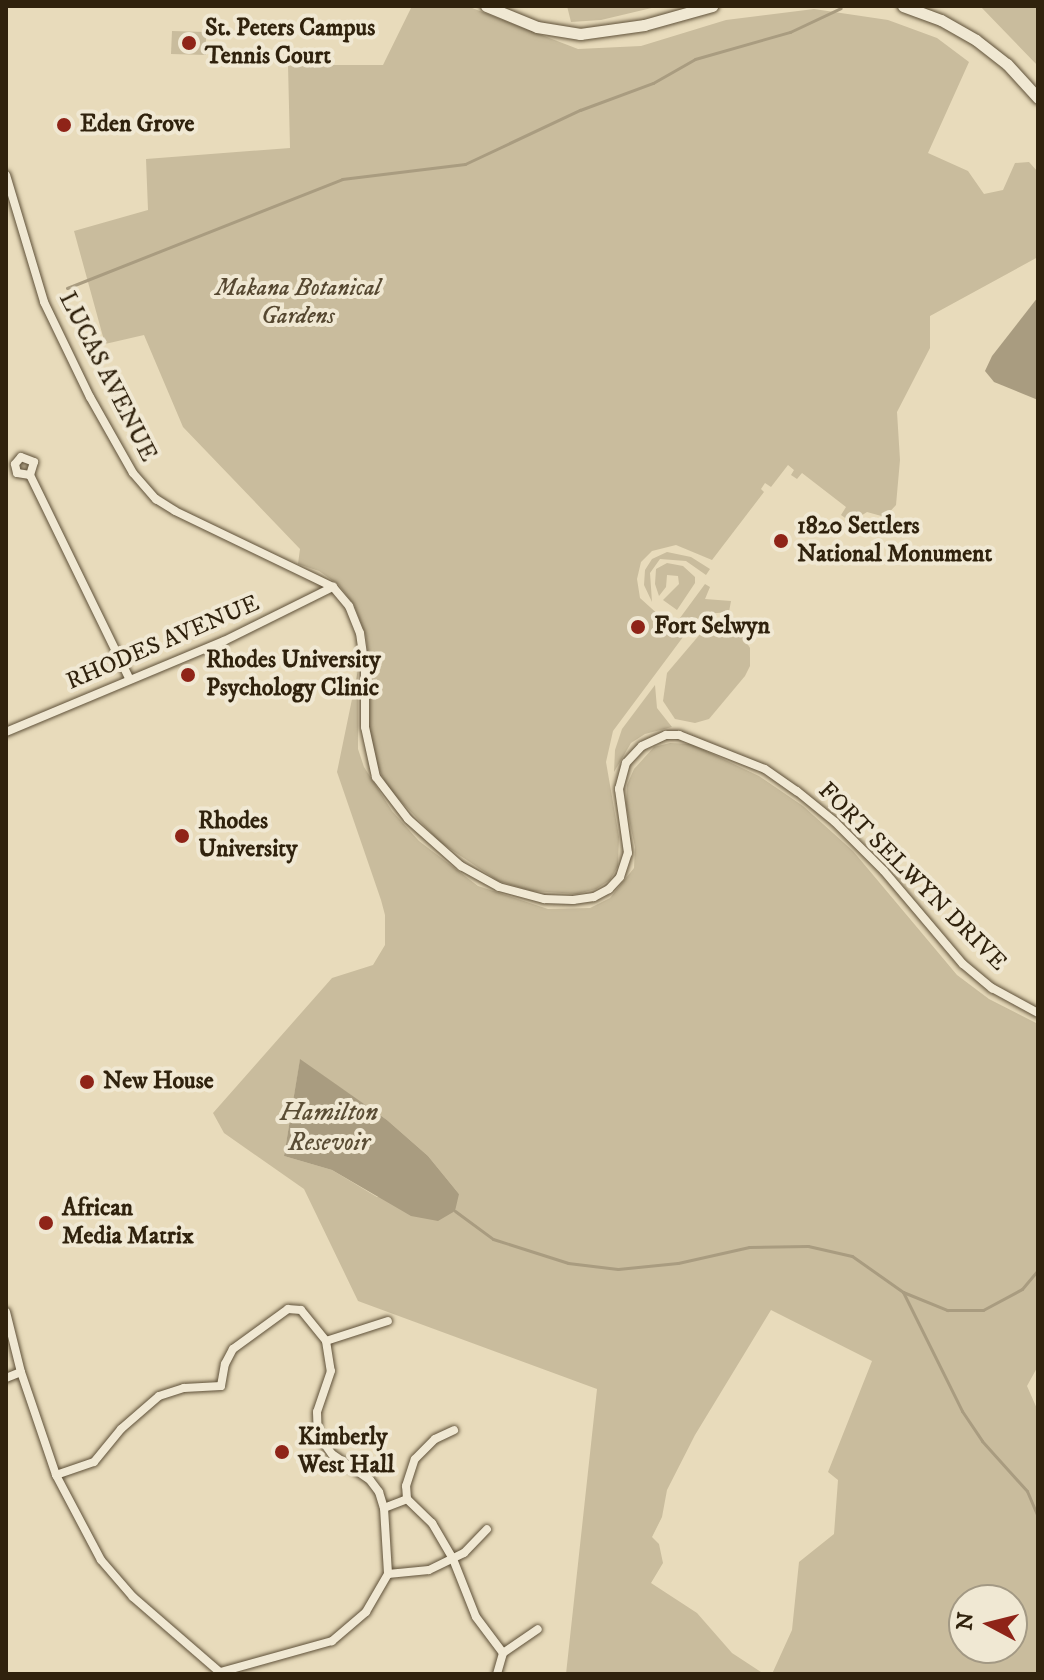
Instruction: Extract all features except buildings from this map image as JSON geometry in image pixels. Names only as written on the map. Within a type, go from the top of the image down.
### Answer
[{"type":"main road","points":[[486,6],[537,27],[580,34],[644,25],[712,6]]},
{"type":"main road","points":[[903,6],[941,20],[976,40],[1007,64],[1038,98]]},
{"type":"street","name":"LUCAS AVENUE","points":[[6,175],[44,302],[90,397],[141,485],[175,511],[333,587]]},
{"type":"street","points":[[30,475],[129,678]]},
{"type":"street","name":"FORT SELWYN DRIVE","points":[[333,587],[355,619],[365,669],[365,727],[376,777],[408,819],[435,845],[483,880],[544,899],[594,897],[609,889],[620,877],[628,853],[619,789],[626,763],[642,746],[666,735],[679,735],[765,769],[797,791],[884,871],[963,964],[992,988],[1038,1013]]},
{"type":"street","name":"RHODES AVENUE","points":[[6,732],[129,678],[224,641],[333,587]]},
{"type":"street","points":[[6,1312],[21,1372],[56,1475],[69,1504],[117,1581],[221,1673],[332,1641],[366,1612],[388,1574],[384,1508],[370,1480],[332,1454],[318,1435],[317,1412],[331,1371],[326,1341],[301,1310],[288,1309],[233,1349],[225,1364],[221,1386],[184,1388],[159,1396],[121,1429],[94,1462],[56,1475]]},
{"type":"street","points":[[326,1341],[388,1321]]},
{"type":"street","points":[[6,1378],[21,1372]]},
{"type":"street","points":[[454,1430],[435,1439],[415,1459],[406,1486],[407,1499],[432,1523],[453,1559],[476,1617],[503,1653]]},
{"type":"street","points":[[384,1508],[407,1499]]},
{"type":"street","points":[[388,1574],[429,1570],[453,1559],[487,1529]]},
{"type":"street","points":[[497,1674],[503,1653],[538,1629]]},
{"type":"green space","name":"Makana Botanical Gardens","points":[[412,6],[467,6],[578,49],[641,46],[726,20],[814,9],[888,20],[937,38],[969,62],[928,153],[968,171],[984,194],[1003,190],[1015,163],[1029,162],[1038,172],[1038,257],[930,316],[930,348],[897,412],[900,460],[896,505],[885,517],[867,512],[851,522],[841,515],[846,507],[802,473],[797,479],[791,475],[794,470],[788,465],[771,487],[765,483],[761,489],[764,492],[712,560],[676,545],[652,551],[641,562],[637,579],[640,598],[683,637],[613,731],[606,762],[619,837],[618,866],[610,880],[596,889],[577,894],[532,891],[498,881],[440,842],[388,788],[375,761],[369,737],[370,670],[366,636],[354,605],[339,585],[319,571],[298,564],[300,549],[183,427],[144,335],[105,344],[74,231],[148,210],[146,159],[290,148],[288,65],[383,65]]},
{"type":"green space","points":[[567,6],[660,6],[601,20],[571,22]]},
{"type":"green space","points":[[1038,6],[1038,66],[981,7]]},
{"type":"green space","name":"St. Peters Campus Tennis Court","points":[[172,31],[206,32],[206,55],[171,54]]},
{"type":"green space","points":[[667,552],[691,557],[710,569],[706,575],[686,561],[660,559],[650,573],[652,602],[644,585],[645,570],[652,559]]},
{"type":"green space","points":[[667,563],[683,566],[695,577],[695,583],[677,610],[663,600],[679,584],[678,576],[667,575],[666,587],[659,596],[655,584],[656,569]]},
{"type":"green space","points":[[705,584],[710,587],[705,599],[731,601],[729,612],[705,614],[685,628],[677,622]]},
{"type":"green space","points":[[725,628],[742,635],[750,648],[750,666],[745,676],[709,719],[695,723],[675,719],[663,701],[667,673],[701,633]]},
{"type":"green space","points":[[358,670],[358,749],[364,767],[392,811],[419,841],[478,886],[548,909],[590,908],[610,898],[634,868],[635,847],[626,805],[627,785],[634,769],[654,747],[670,743],[691,744],[759,776],[803,806],[853,851],[957,975],[989,999],[1038,1024],[1038,1366],[1027,1386],[1038,1411],[1038,1674],[772,1674],[792,1630],[799,1562],[834,1534],[838,1480],[828,1472],[872,1361],[771,1310],[695,1435],[667,1490],[662,1517],[652,1537],[659,1544],[663,1563],[651,1583],[697,1613],[732,1653],[764,1674],[566,1674],[597,1389],[358,1301],[304,1189],[224,1133],[213,1113],[332,978],[373,965],[385,945],[385,915],[337,772]],"holes":[[[300,1060],[387,1120],[428,1156],[459,1194],[377,1197],[332,1170],[284,1156]]]},
{"type":"green space","points":[[655,685],[657,708],[672,727],[645,734],[631,743],[614,772],[615,750],[622,729]]},
{"type":"water","points":[[1038,297],[1038,400],[994,382],[985,371],[992,356]]},
{"type":"water","name":"Hamilton Resevoir","points":[[300,1059],[387,1120],[428,1156],[459,1194],[455,1211],[438,1221],[411,1216],[332,1170],[284,1156]]},
{"type":"waterway","points":[[67,288],[342,179],[465,164],[580,110],[653,83],[695,59],[790,32],[841,8]]},
{"type":"waterway","points":[[455,1211],[493,1239],[568,1263],[618,1269],[678,1263],[749,1247],[808,1246],[852,1256],[903,1292],[947,1310],[983,1310],[1022,1289],[1038,1270]]},
{"type":"waterway","points":[[903,1292],[962,1411],[982,1441],[1027,1491],[1038,1517]]},
{"type":"place","name":"St. Peters Campus Tennis Court","points":[[189,43]]},
{"type":"place","name":"Eden Grove","points":[[64,125]]},
{"type":"place","name":"1820 Settlers National Monument","points":[[781,541]]},
{"type":"place","name":"Fort Selwyn","points":[[638,627]]},
{"type":"place","name":"Rhodes University Psychology Clinic","points":[[188,675]]},
{"type":"place","name":"Rhodes University","points":[[182,836]]},
{"type":"place","name":"New House","points":[[87,1082]]},
{"type":"place","name":"African Media Matrix","points":[[46,1223]]},
{"type":"place","name":"Kimberly West Hall","points":[[282,1452]]}]
